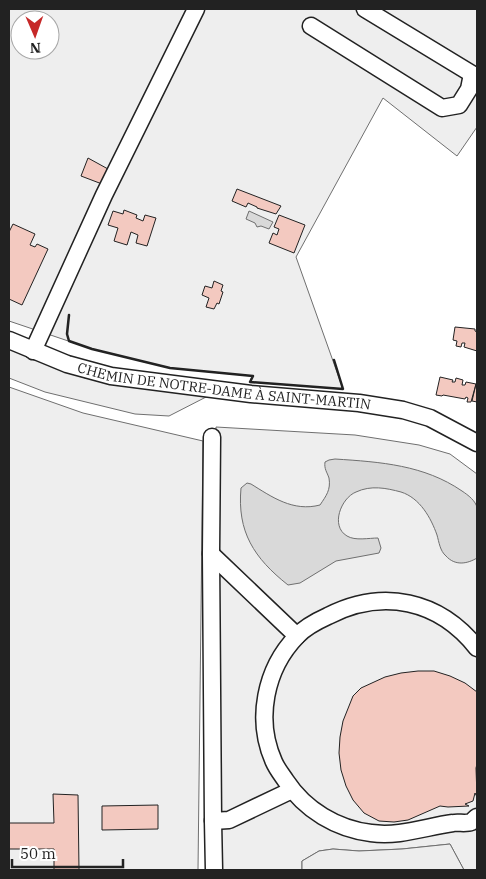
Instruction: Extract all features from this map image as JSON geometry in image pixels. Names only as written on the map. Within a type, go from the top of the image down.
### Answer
[{"type":"street","points":[[33,351],[104,195],[196,9]]},
{"type":"street","points":[[312,26],[442,108],[459,105],[469,88],[472,74],[365,9]]},
{"type":"street","name":"CHEMIN DE NOTRE-DAME À SAINT-MARTIN","points":[[9,340],[80,368],[111,376],[251,394],[359,403],[403,410],[430,418],[477,443]]},
{"type":"street","name":"CHEMIN DE NOTRE-DAME À SAINT-MARTIN","points":[[442,425],[477,455]]},
{"type":"street","points":[[212,437],[210,554],[214,870]]},
{"type":"street","points":[[210,554],[297,636]]},
{"type":"street","points":[[477,648],[460,629],[426,608],[410,604],[379,601],[362,603],[340,610],[311,624],[297,636],[283,654],[269,681],[263,710],[266,737],[274,763],[292,790],[314,809],[336,824],[354,831],[382,835],[470,822],[477,817]]},
{"type":"street","points":[[213,821],[229,820],[292,790]]},
{"type":"shaded area","points":[[9,9],[477,9],[477,127],[457,156],[383,98],[296,257],[343,389],[250,382],[252,376],[170,368],[92,349],[9,321]]},
{"type":"shaded area","points":[[249,211],[273,222],[269,229],[261,226],[257,227],[255,223],[246,219]]},
{"type":"shaded area","points":[[9,349],[85,378],[208,396],[169,416],[135,414],[45,392],[9,378]]},
{"type":"shaded area","points":[[9,387],[83,413],[203,441],[198,870],[9,870]]},
{"type":"shaded area","points":[[216,427],[355,435],[419,445],[450,454],[477,474],[477,870],[464,870],[450,844],[402,849],[359,851],[333,849],[319,851],[302,861],[302,870],[222,870]]},
{"type":"shaded area","points":[[335,459],[402,466],[417,470],[448,482],[469,496],[476,505],[478,513],[477,558],[469,562],[457,563],[444,554],[435,529],[424,509],[408,495],[384,488],[367,488],[356,492],[346,500],[338,519],[339,526],[350,538],[378,538],[381,548],[379,553],[336,561],[300,583],[288,585],[266,565],[250,543],[242,518],[240,504],[241,488],[247,483],[292,505],[310,507],[320,505],[328,493],[329,486],[325,462]]},
{"type":"shaded area","points":[[450,844],[464,870],[302,870],[302,861],[319,851],[333,849],[359,851],[402,849]]},
{"type":"building","points":[[88,158],[108,169],[102,184],[81,176]]},
{"type":"building","points":[[237,189],[281,206],[276,214],[248,203],[246,207],[232,201]]},
{"type":"building","points":[[124,210],[137,215],[136,218],[143,221],[145,215],[156,218],[147,246],[136,243],[138,235],[131,232],[127,245],[114,241],[118,228],[108,225],[113,211],[123,214]]},
{"type":"building","points":[[279,215],[305,225],[294,253],[269,243],[273,233],[277,235],[279,229],[274,227]]},
{"type":"building","points":[[13,224],[35,234],[30,245],[35,247],[37,244],[48,249],[22,305],[9,299],[9,232]]},
{"type":"building","points":[[214,281],[223,285],[221,291],[223,292],[219,304],[217,303],[214,309],[206,307],[209,298],[202,295],[205,286],[212,288]]},
{"type":"building","points":[[455,327],[475,329],[477,332],[477,351],[464,347],[465,343],[462,343],[461,347],[456,346],[457,341],[453,340]]},
{"type":"building","points":[[440,377],[453,380],[452,382],[455,382],[456,378],[463,380],[462,385],[465,385],[466,382],[476,384],[471,402],[467,402],[468,398],[466,397],[465,399],[436,395]]},
{"type":"building","points":[[477,385],[477,402],[472,401]]},
{"type":"building","points":[[418,671],[434,671],[450,676],[465,683],[477,692],[477,797],[475,793],[473,801],[465,804],[469,806],[440,806],[408,820],[394,822],[379,821],[364,813],[353,800],[346,786],[341,770],[339,753],[343,721],[353,696],[361,688],[385,677]]},
{"type":"building","points":[[53,794],[78,795],[79,870],[54,870],[54,849],[9,849],[9,823],[54,823]]},
{"type":"building","points":[[158,805],[158,829],[102,830],[102,806]]},
{"type":"wall","points":[[69,315],[67,334],[69,341],[92,349],[170,368],[253,376],[250,382],[343,389],[334,360]]}]
